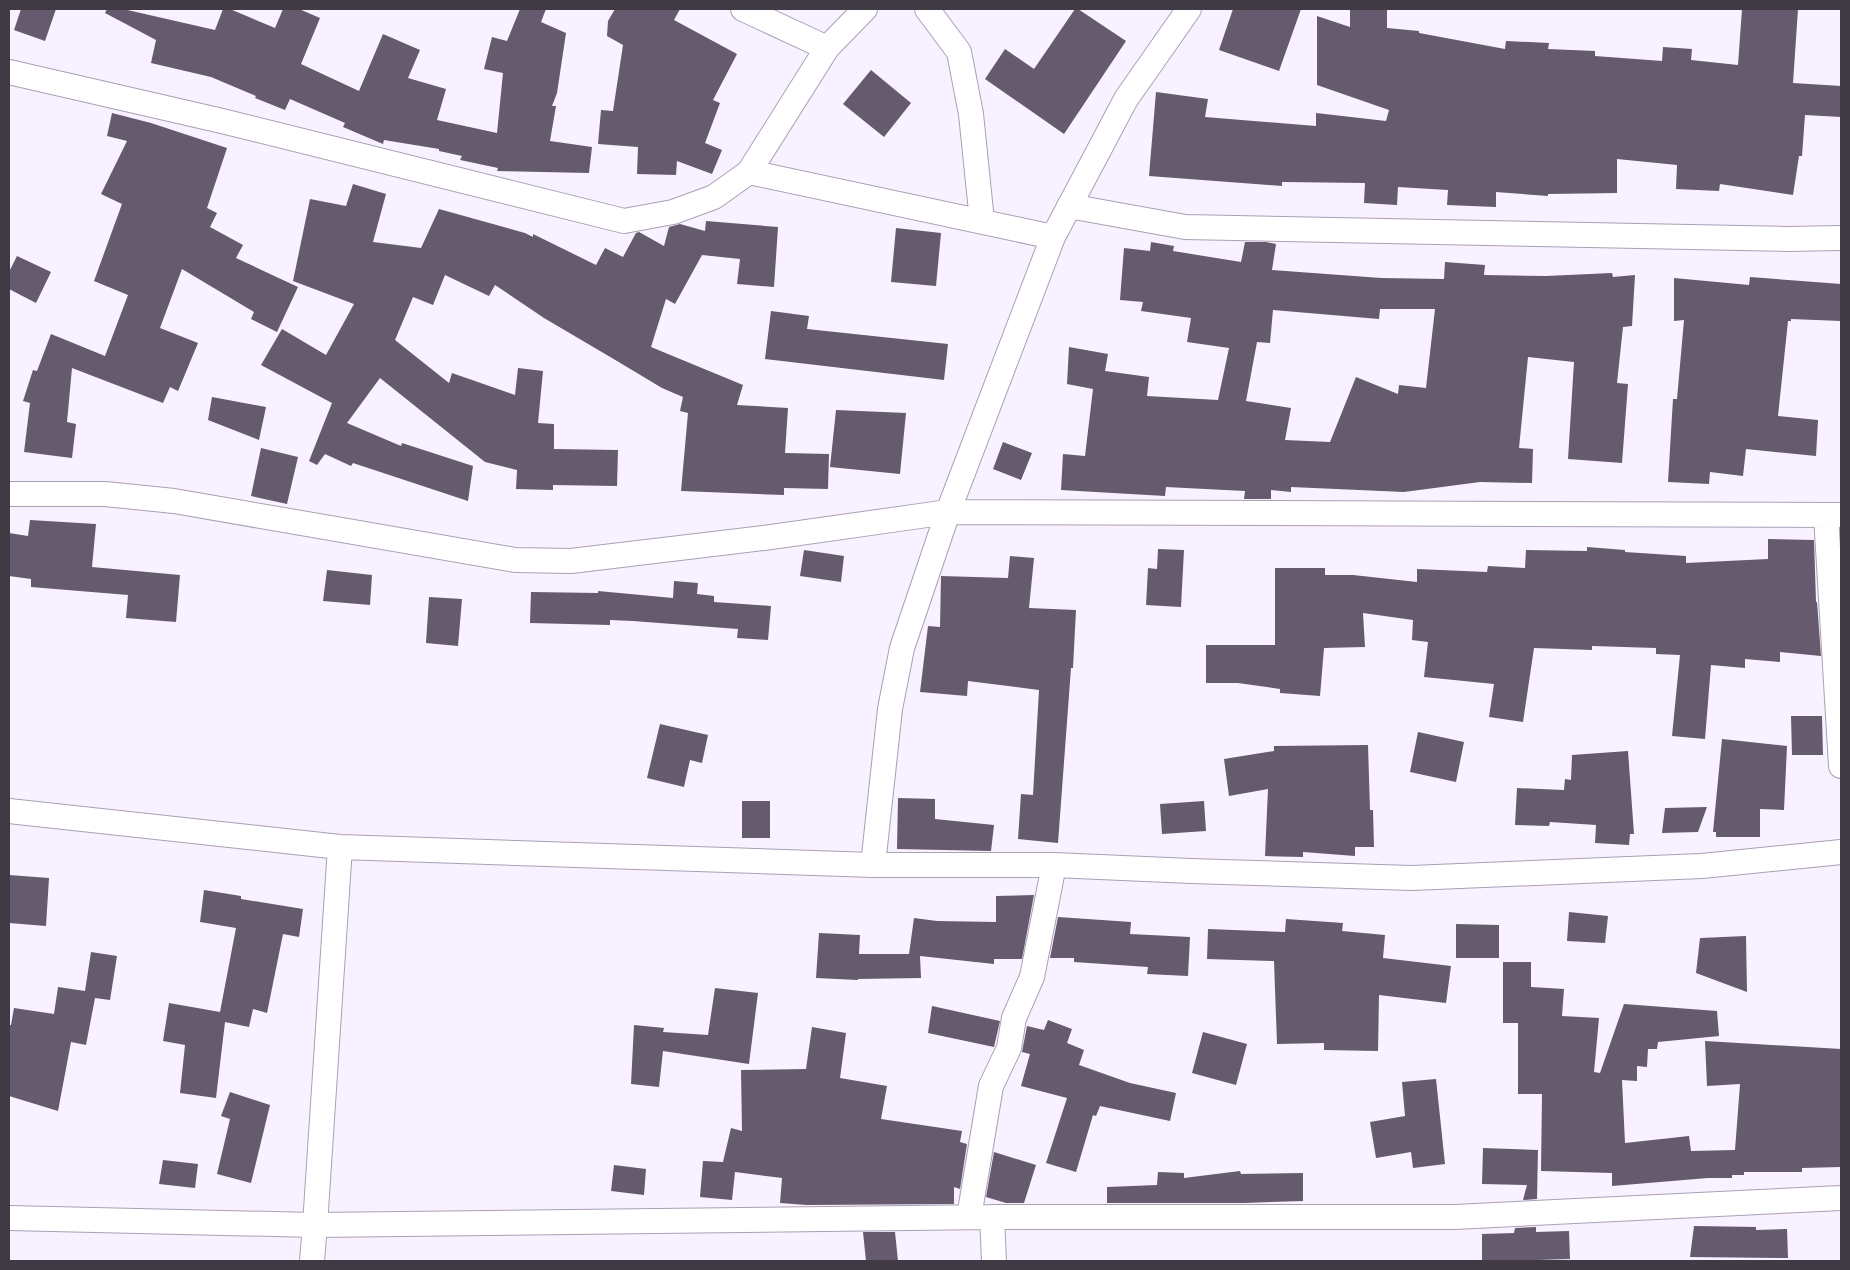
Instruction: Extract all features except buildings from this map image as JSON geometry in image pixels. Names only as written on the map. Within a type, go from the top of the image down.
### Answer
[{"type":"street","points":[[743,9],[827,48]]},
{"type":"street","points":[[9,72],[222,121],[624,221],[673,212],[714,197],[749,172],[827,48],[864,9]]},
{"type":"street","points":[[927,9],[959,52],[972,114],[982,221]]},
{"type":"street","points":[[873,865],[890,709],[902,648],[948,512],[1053,237],[1126,99],[1189,9]]},
{"type":"street","points":[[749,172],[1053,237]]},
{"type":"street","points":[[1069,206],[1185,226],[1777,239],[1841,238]]},
{"type":"street","points":[[9,494],[105,494],[174,501],[516,560],[571,561],[764,538],[948,512],[1833,515],[1841,766]]},
{"type":"street","points":[[9,810],[340,847],[873,865],[1054,865],[1412,878],[1702,866],[1841,852]]},
{"type":"street","points":[[312,1261],[316,1225],[340,847]]},
{"type":"street","points":[[969,1217],[991,1086],[1009,1048],[1014,1018],[1032,976],[1054,865]]},
{"type":"street","points":[[9,1218],[316,1225],[969,1217],[1455,1217],[1841,1198]]},
{"type":"street","points":[[992,1217],[994,1261]]}]
